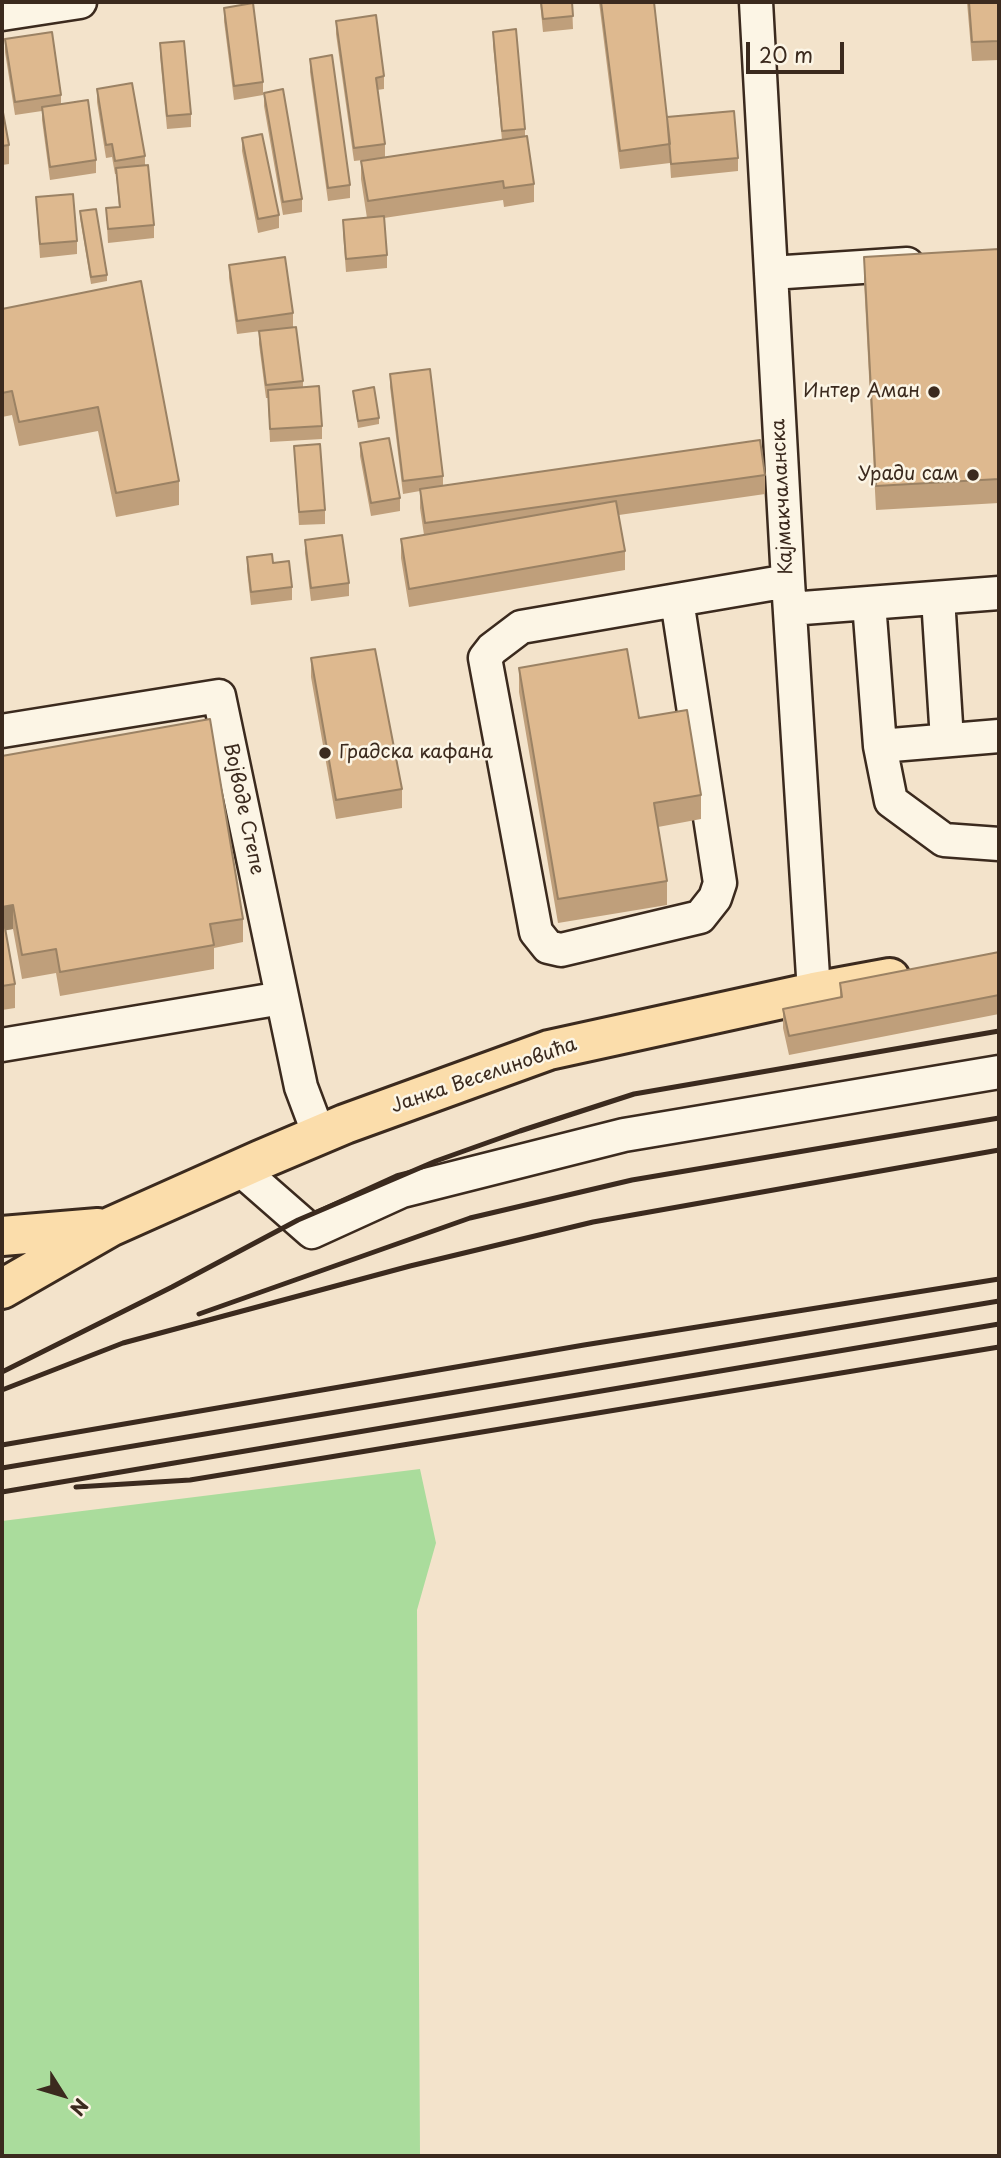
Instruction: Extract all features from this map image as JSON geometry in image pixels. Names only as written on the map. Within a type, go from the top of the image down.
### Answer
[{"type":"main road","name":"Јанка Веселиновића","points":[[2,1289],[110,1227],[240,1169],[345,1124],[550,1050],[814,992],[920,972]]},
{"type":"main road","points":[[2,1236],[110,1227]]},
{"type":"street","points":[[2,14],[80,2]]},
{"type":"street","name":"Кајмакчаланска","points":[[756,2],[814,992]]},
{"type":"street","points":[[771,273],[933,262]]},
{"type":"street","points":[[677,600],[720,883],[715,898],[700,917],[561,950],[548,947],[536,932],[485,658],[492,649],[522,627],[677,600],[789,595],[869,603],[999,593]]},
{"type":"street","points":[[938,598],[947,740]]},
{"type":"street","points":[[869,603],[880,746],[891,801],[944,840],[999,844]]},
{"type":"street","name":"Војводе Степе","points":[[2,730],[219,696],[301,1087],[318,1135]]},
{"type":"street","points":[[880,746],[999,736]]},
{"type":"street","points":[[2,1045],[282,998]]},
{"type":"street","points":[[240,1169],[312,1232],[402,1191],[624,1135],[999,1073]]},
{"type":"green space","points":[[420,1469],[436,1543],[417,1610],[420,2156],[2,2156],[2,1521]]},
{"type":"building","points":[[541,2],[572,2],[573,16],[543,19]]},
{"type":"building","points":[[601,2],[654,2],[670,144],[620,151]]},
{"type":"building","points":[[969,2],[999,2],[999,41],[972,42]]},
{"type":"building","points":[[253,3],[263,82],[234,86],[224,8]]},
{"type":"building","points":[[376,15],[384,76],[376,78],[385,144],[354,148],[336,21]]},
{"type":"building","points":[[516,29],[525,129],[502,131],[493,32]]},
{"type":"building","points":[[52,32],[61,95],[15,102],[5,39]]},
{"type":"building","points":[[184,41],[191,114],[167,116],[160,43]]},
{"type":"building","points":[[332,55],[350,185],[328,188],[310,59]]},
{"type":"building","points":[[132,83],[145,156],[115,161],[112,144],[106,145],[97,89]]},
{"type":"building","points":[[283,89],[302,199],[283,202],[264,93]]},
{"type":"building","points":[[88,100],[96,160],[50,167],[42,107]]},
{"type":"building","points":[[2,107],[9,145],[2,146]]},
{"type":"building","points":[[734,111],[738,158],[671,164],[667,117]]},
{"type":"building","points":[[262,134],[279,215],[258,219],[242,138]]},
{"type":"building","points":[[527,136],[534,184],[504,188],[503,181],[368,201],[361,161]]},
{"type":"building","points":[[148,165],[154,225],[108,229],[106,208],[120,207],[116,168]]},
{"type":"building","points":[[73,194],[77,241],[40,244],[36,197]]},
{"type":"building","points":[[96,209],[107,275],[91,277],[80,211]]},
{"type":"building","points":[[384,216],[387,255],[346,259],[343,220]]},
{"type":"building","name":"Интер Аман","points":[[999,249],[999,479],[876,486],[864,257]]},
{"type":"building","points":[[285,257],[293,313],[237,321],[229,265]]},
{"type":"building","points":[[141,281],[179,481],[116,493],[98,407],[19,422],[12,391],[2,393],[2,309]]},
{"type":"building","points":[[296,327],[303,381],[266,385],[259,331]]},
{"type":"building","points":[[430,369],[443,476],[403,481],[390,374]]},
{"type":"building","points":[[319,386],[322,426],[270,429],[268,390]]},
{"type":"building","points":[[374,387],[379,418],[358,421],[353,391]]},
{"type":"building","points":[[389,438],[400,498],[371,503],[360,443]]},
{"type":"building","points":[[760,440],[765,475],[425,523],[420,489]]},
{"type":"building","points":[[320,444],[325,510],[299,512],[294,446]]},
{"type":"building","points":[[616,501],[625,551],[409,589],[401,539]]},
{"type":"building","points":[[342,535],[349,583],[311,588],[305,540]]},
{"type":"building","points":[[272,554],[273,563],[289,561],[292,587],[251,592],[247,557]]},
{"type":"building","points":[[375,649],[402,789],[336,800],[311,658]]},
{"type":"building","points":[[627,649],[639,718],[687,710],[701,795],[654,803],[667,881],[558,899],[519,668]]},
{"type":"building","points":[[210,719],[243,919],[210,924],[214,945],[60,972],[56,949],[22,955],[13,905],[2,907],[2,756]]},
{"type":"building","points":[[2,911],[15,984],[2,986]]},
{"type":"building","points":[[999,952],[999,995],[789,1036],[783,1009],[842,997],[840,983]]},
{"type":"railway","points":[[2,1372],[298,1220],[436,1161],[520,1131],[634,1094],[999,1031]]},
{"type":"railway","points":[[199,1314],[470,1218],[632,1180],[999,1118]]},
{"type":"railway","points":[[2,1390],[123,1343],[410,1266],[593,1222],[999,1150]]},
{"type":"railway","points":[[2,1445],[584,1345],[999,1279]]},
{"type":"railway","points":[[2,1468],[999,1301]]},
{"type":"railway","points":[[2,1492],[999,1324]]},
{"type":"railway","points":[[76,1487],[190,1480],[999,1347]]},
{"type":"place","name":"Интер Аман","points":[[934,392]]},
{"type":"place","name":"Уради сам","points":[[973,475]]},
{"type":"place","name":"Градска кафана","points":[[325,753]]}]
